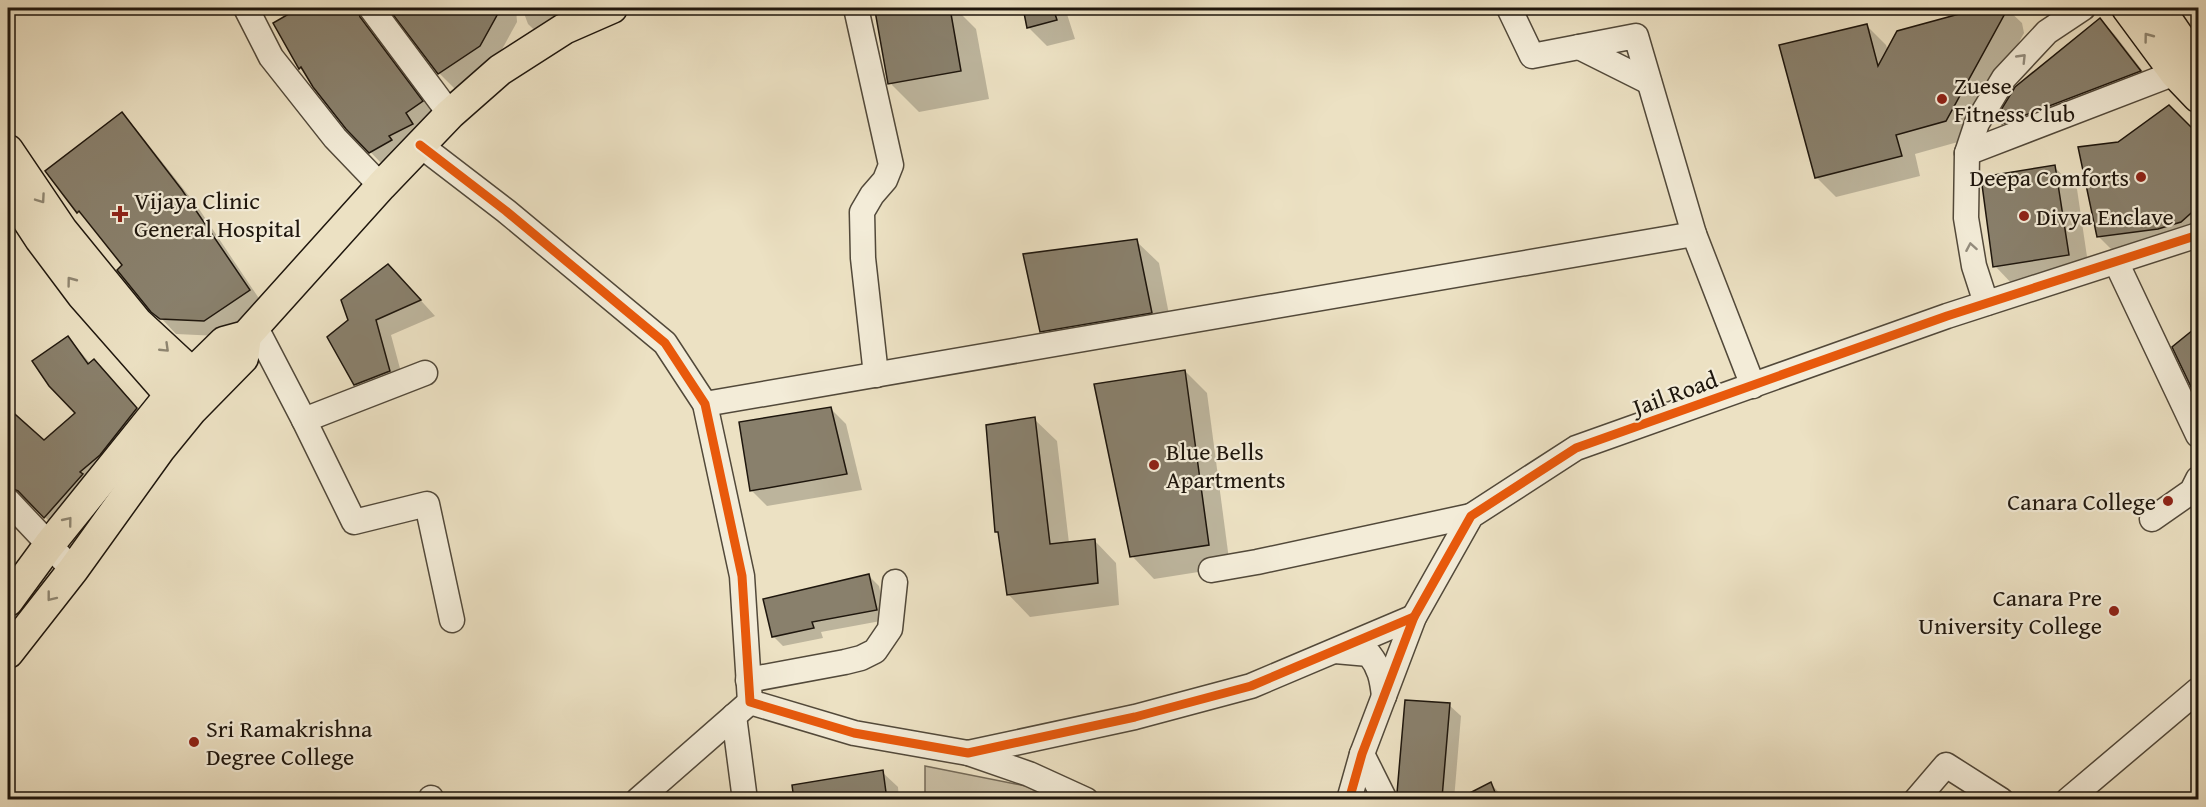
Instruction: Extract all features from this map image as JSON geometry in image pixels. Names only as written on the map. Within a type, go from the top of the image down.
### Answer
[{"type":"main road","points":[[8,653],[73,570],[160,449],[191,393],[224,342],[248,340],[381,186],[450,114],[500,70],[564,29],[612,8]]},
{"type":"main road","points":[[2127,8],[2187,69]]},
{"type":"main road","points":[[2159,8],[2199,97]]},
{"type":"main road","points":[[8,150],[62,230],[138,322],[191,393]]},
{"type":"main road","points":[[8,190],[40,240],[108,327],[191,393]]},
{"type":"main road","points":[[8,601],[49,545],[191,393]]},
{"type":"street","points":[[246,8],[271,57],[335,138],[381,186]]},
{"type":"street","points":[[371,8],[450,114]]},
{"type":"street","points":[[856,8],[891,165],[885,180],[872,195],[862,212],[863,258],[876,375]]},
{"type":"street","points":[[1509,8],[1532,56],[1636,36],[1694,234],[1753,386]]},
{"type":"street","points":[[1986,303],[1974,266],[1966,218],[1967,153],[1977,123],[2004,78],[2047,33],[2083,8]]},
{"type":"street","points":[[1579,47],[1649,82]]},
{"type":"street","points":[[1967,153],[2187,69]]},
{"type":"street","points":[[420,145],[506,211],[665,343],[705,404],[742,576],[745,800]]},
{"type":"street","points":[[705,404],[1694,234]]},
{"type":"street","name":"Jail Road","points":[[1349,800],[1362,754],[1414,617],[1471,516],[1575,448],[1986,303],[2199,235]]},
{"type":"street","points":[[2116,262],[2199,435]]},
{"type":"street","points":[[248,340],[304,420],[354,522],[427,504],[452,620]]},
{"type":"street","points":[[304,420],[425,373]]},
{"type":"street","points":[[2152,519],[2192,490],[2199,478]]},
{"type":"street","points":[[8,501],[73,570]]},
{"type":"street","points":[[1211,570],[1471,516]]},
{"type":"street","points":[[639,800],[744,699],[875,651],[890,629],[895,582]]},
{"type":"street","points":[[968,753],[1135,717],[1251,686],[1414,617]]},
{"type":"street","points":[[1333,651],[1369,654],[1377,664],[1382,678],[1384,696]]},
{"type":"street","points":[[2068,800],[2199,690]]},
{"type":"street","points":[[744,699],[854,734],[968,753],[1029,774],[1086,800]]},
{"type":"street","points":[[1362,754],[1384,800]]},
{"type":"street","points":[[1916,800],[1946,765],[2001,800]]},
{"type":"shaded area","points":[[925,766],[1036,788],[1050,799],[925,799]]},
{"type":"building","points":[[299,8],[357,8],[360,17],[423,101],[406,113],[413,124],[389,136],[392,140],[369,153],[346,129],[313,87],[301,67],[299,69],[273,23]]},
{"type":"building","points":[[388,8],[501,8],[480,46],[438,74]]},
{"type":"building","points":[[895,8],[950,8],[961,71],[888,84],[875,11]]},
{"type":"building","points":[[1023,8],[1053,8],[1057,20],[1027,28]]},
{"type":"building","points":[[1981,8],[2008,8],[1946,121],[1896,135],[1902,156],[1815,178],[1779,45],[1867,24],[1878,66],[1897,31]]},
{"type":"building","points":[[2100,18],[2141,71],[2002,124],[1996,118],[2015,87]]},
{"type":"building","name":"Deepa Comforts","points":[[2169,105],[2199,135],[2199,206],[2181,222],[2158,229],[2097,237],[2078,147],[2118,142]]},
{"type":"building","points":[[122,112],[182,190],[250,290],[204,321],[160,319],[151,312],[117,270],[122,265],[79,211],[77,213],[45,171]]},
{"type":"building","name":"Divya Enclave","points":[[2055,165],[2069,255],[1993,267],[1981,177]]},
{"type":"building","points":[[1137,239],[1152,313],[1040,332],[1023,254]]},
{"type":"building","points":[[388,264],[421,300],[376,320],[390,371],[354,385],[327,337],[348,320],[341,300]]},
{"type":"building","points":[[2199,325],[2199,399],[2172,347]]},
{"type":"building","points":[[68,336],[88,364],[94,359],[137,408],[100,455],[80,472],[83,474],[44,518],[18,491],[8,487],[8,408],[44,440],[75,413],[49,386],[32,361]]},
{"type":"building","name":"Blue Bells Apartments","points":[[1185,370],[1209,545],[1130,557],[1094,384]]},
{"type":"building","points":[[831,407],[847,474],[750,491],[739,422]]},
{"type":"building","points":[[1035,417],[1050,544],[1095,539],[1098,583],[1007,595],[998,532],[995,532],[986,425]]},
{"type":"building","points":[[869,574],[877,610],[812,622],[814,628],[772,637],[763,599]]},
{"type":"building","points":[[1405,700],[1450,703],[1442,798],[1397,793]]},
{"type":"building","points":[[883,770],[887,800],[794,800],[792,785]]},
{"type":"building","points":[[1491,782],[1498,800],[1456,800]]},
{"type":"cycle path","points":[[420,145],[506,211],[665,343],[705,404],[742,576],[750,702],[854,733],[968,753],[1135,717],[1251,686],[1414,617]]},
{"type":"cycle path","points":[[1349,800],[1362,754],[1414,617],[1471,516],[1576,448],[1947,316],[2198,235]]},
{"type":"place","name":"Zuese Fitness Club","points":[[1942,99]]},
{"type":"place","name":"Deepa Comforts","points":[[2141,177]]},
{"type":"place","name":"Vijaya Clinic General Hospital","points":[[120,214]]},
{"type":"place","name":"Divya Enclave","points":[[2024,216]]},
{"type":"place","name":"Blue Bells Apartments","points":[[1154,465]]},
{"type":"place","name":"Canara College","points":[[2168,501]]},
{"type":"place","name":"Canara Pre University College","points":[[2114,611]]},
{"type":"place","name":"Sri Ramakrishna Degree College","points":[[194,742]]}]
